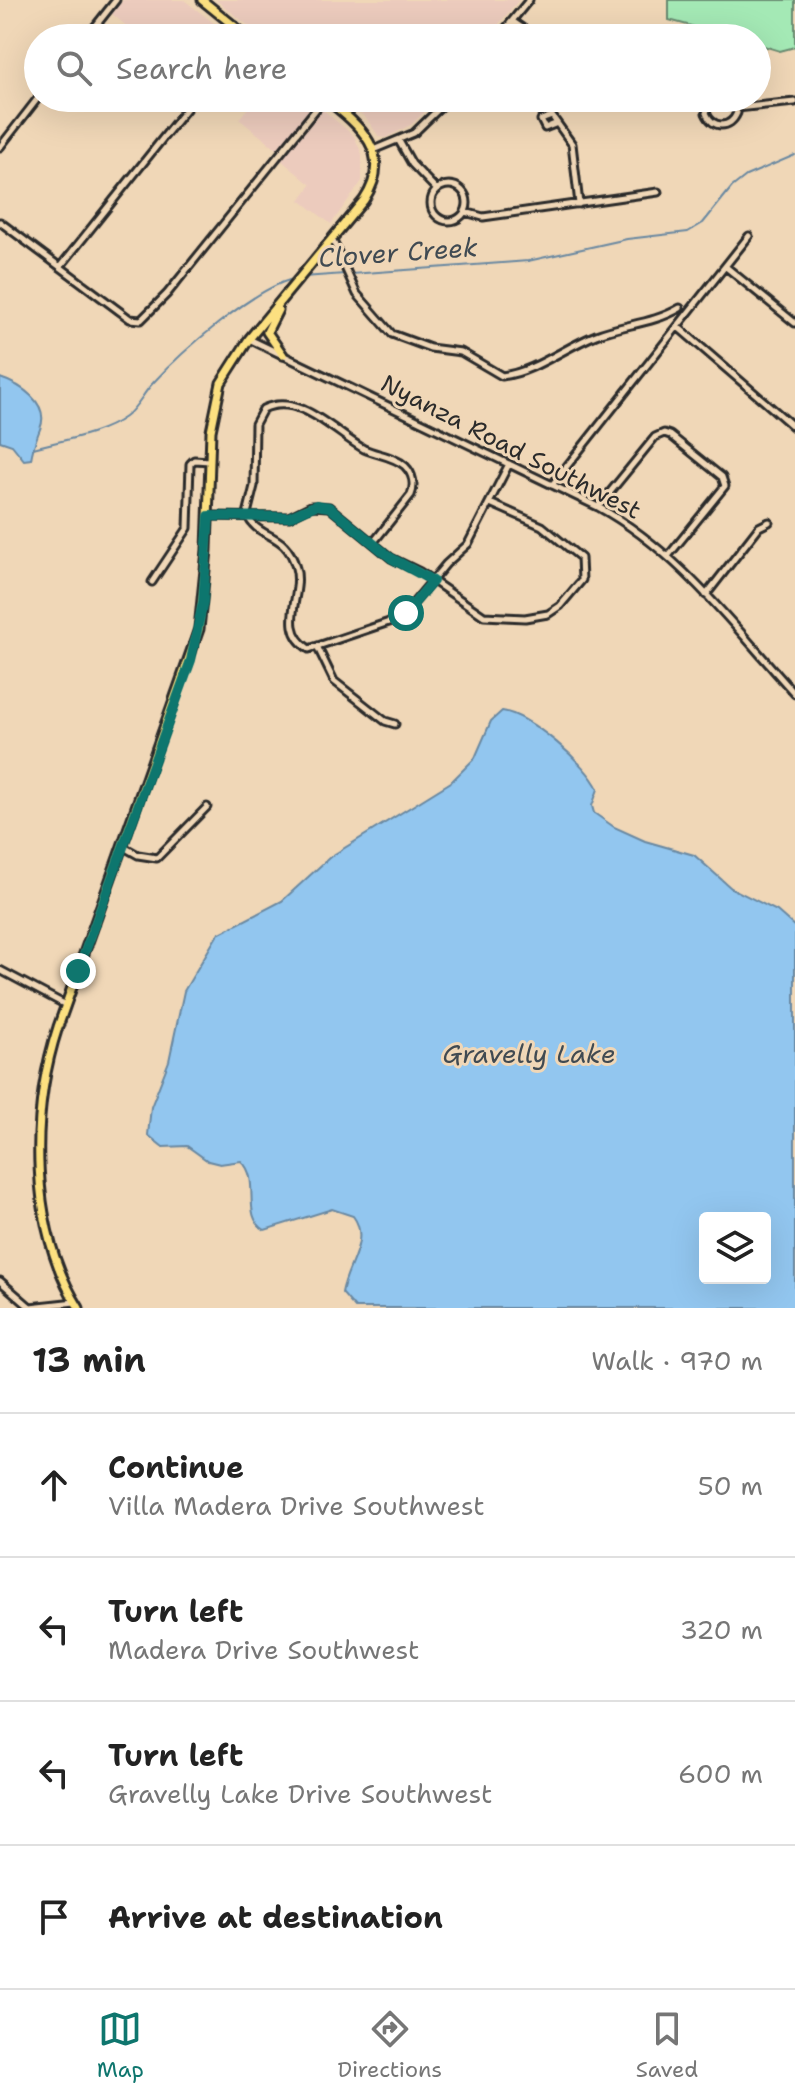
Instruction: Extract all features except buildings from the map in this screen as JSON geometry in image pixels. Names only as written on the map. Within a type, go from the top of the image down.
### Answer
[{"type":"main road","points":[[202,0],[231,24]]},
{"type":"main road","points":[[77,1305],[48,1228],[38,1151],[43,1082],[66,1005],[199,629],[217,395],[231,364],[249,339],[371,190],[376,169],[373,150],[362,128],[342,112]]},
{"type":"main road","points":[[283,355],[267,332],[286,294]]},
{"type":"street","points":[[97,24],[116,0]]},
{"type":"street","points":[[510,24],[529,0]]},
{"type":"street","points":[[512,21],[515,24]]},
{"type":"street","points":[[512,21],[516,24]]},
{"type":"street","points":[[771,104],[795,102]]},
{"type":"street","points":[[0,147],[27,112]]},
{"type":"street","points":[[60,267],[184,112]]},
{"type":"street","points":[[0,222],[130,319],[137,320],[167,294],[314,112]]},
{"type":"street","points":[[373,150],[399,141],[437,112]]},
{"type":"street","points":[[706,112],[716,125],[731,122],[735,112]]},
{"type":"street","points":[[555,124],[572,144],[579,204]]},
{"type":"street","points":[[399,141],[412,164],[437,190]]},
{"type":"street","points":[[448,185],[459,188],[466,197],[465,212],[454,221],[437,217],[432,206],[437,190],[448,185]]},
{"type":"street","points":[[465,212],[483,217],[658,192]]},
{"type":"street","points":[[552,485],[749,236]]},
{"type":"street","points":[[332,239],[350,282],[369,313],[396,337],[430,348],[459,351],[502,376],[518,373],[599,334],[638,325],[680,308]]},
{"type":"street","points":[[726,267],[795,323]]},
{"type":"street","points":[[678,327],[795,428]]},
{"type":"street","name":"Nyanza Road Southwest","points":[[249,339],[598,507],[669,555],[793,689]]},
{"type":"street","points":[[373,543],[411,495],[414,487],[409,471],[398,461],[360,447],[321,420],[282,404],[265,407],[257,417],[254,486],[247,514],[253,525],[282,540],[289,549],[298,579],[291,603],[293,627],[305,648],[318,648],[401,618],[468,544],[509,464]]},
{"type":"street","points":[[598,507],[660,433],[670,435],[725,482],[723,489],[669,555]]},
{"type":"street","points":[[152,582],[188,528],[190,464],[194,460],[210,461]]},
{"type":"street","points":[[209,516],[247,514],[289,517],[321,505],[329,507],[395,561],[433,581],[477,614],[525,618],[548,614],[577,588],[584,570],[583,561],[574,550],[546,529],[490,503]]},
{"type":"street","points":[[706,595],[759,527],[769,522]]},
{"type":"street","points":[[318,648],[334,681],[385,721],[395,724]]},
{"type":"street","points":[[122,846],[145,858],[157,858],[207,807]]},
{"type":"street","points":[[0,970],[66,1005]]},
{"type":"street","points":[[0,1281],[30,1308],[77,1305]]},
{"type":"shaded area","points":[[123,0],[184,0],[215,24],[124,24],[112,14]]},
{"type":"shaded area","points":[[216,0],[519,0],[499,24],[246,24]]},
{"type":"shaded area","points":[[245,112],[326,112],[354,136],[362,154],[362,181],[331,224],[300,200],[311,185],[275,155],[278,150],[239,119]]},
{"type":"shaded area","points":[[358,112],[424,112],[412,124],[386,138],[379,137]]},
{"type":"green space","points":[[669,0],[795,0],[795,47],[780,51],[771,48],[771,24],[684,24],[669,20]]},
{"type":"water","points":[[0,378],[24,390],[41,411],[42,420],[31,459],[24,460],[12,445],[0,441]]},
{"type":"water","name":"Gravelly Lake","points":[[502,711],[514,714],[556,742],[592,779],[598,789],[592,806],[594,813],[614,827],[645,841],[694,855],[731,888],[777,911],[795,927],[795,1308],[355,1308],[342,1293],[358,1244],[358,1225],[353,1216],[332,1209],[265,1230],[254,1216],[250,1178],[241,1161],[220,1164],[208,1161],[187,1146],[163,1147],[148,1135],[151,1107],[169,1061],[184,991],[218,934],[282,901],[330,857],[451,782],[475,758],[491,721]]},
{"type":"waterway","name":"Clover Creek","points":[[351,274],[528,261],[627,239],[688,232],[703,223],[732,187],[746,176],[795,155]]},
{"type":"waterway","name":"Clover Creek","points":[[303,277],[345,274]]},
{"type":"waterway","name":"Clover Creek","points":[[33,448],[93,433],[125,417],[165,371],[218,323],[258,295],[293,279]]},
{"type":"route","points":[[78,971],[191,660],[203,602],[209,516],[247,514],[289,517],[316,505],[329,507],[391,558],[433,581],[406,613]]}]
